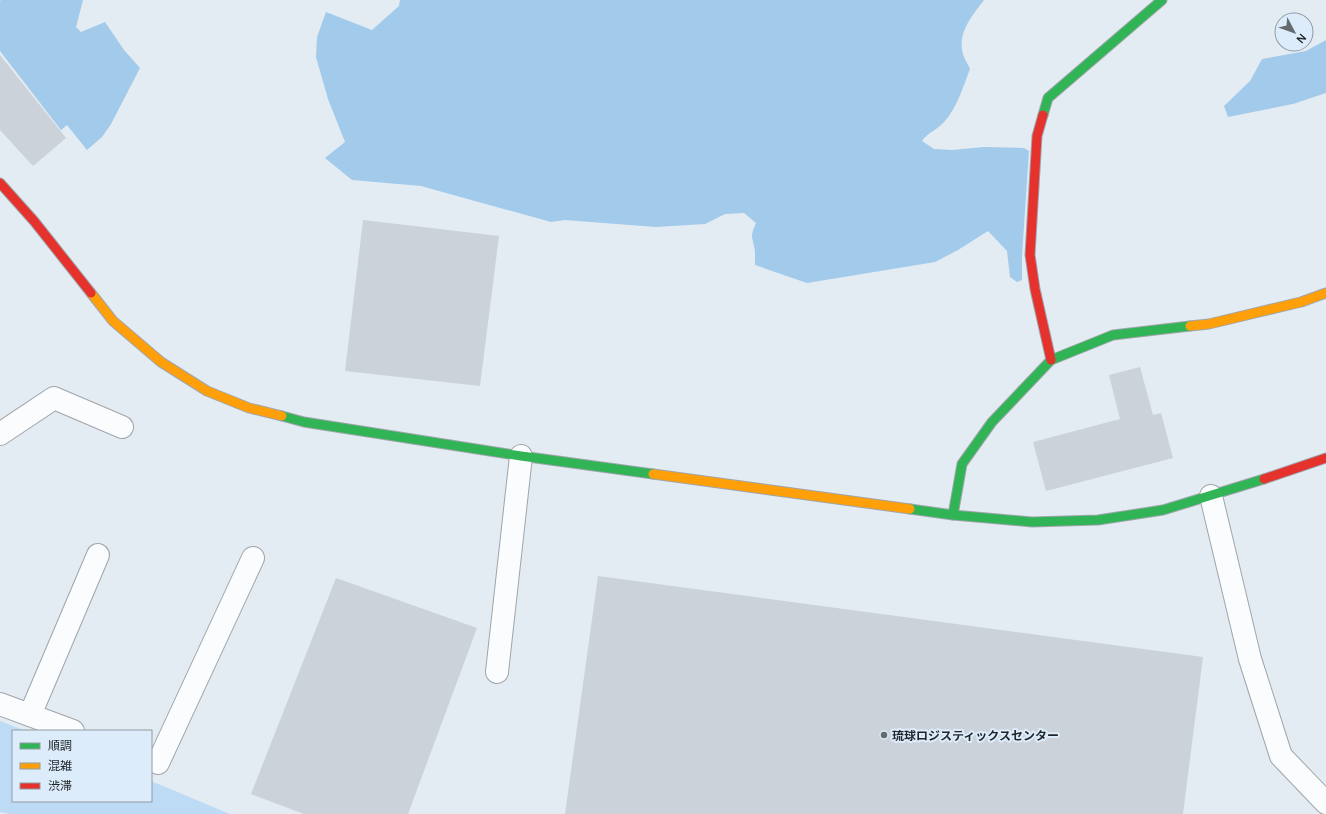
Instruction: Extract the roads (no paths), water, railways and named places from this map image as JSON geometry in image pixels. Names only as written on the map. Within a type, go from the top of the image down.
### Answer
[{"type":"street","points":[[1052,360],[1035,290],[1030,255],[1037,136],[1048,98],[1162,0]]},
{"type":"street","points":[[0,183],[34,221],[113,321],[161,362],[207,392],[249,408],[304,422],[521,456],[953,515],[1032,522],[1098,520],[1162,510],[1211,496],[1326,458]]},
{"type":"street","points":[[953,515],[962,464],[992,422],[1052,360],[1113,335],[1210,324],[1301,302],[1326,293]]},
{"type":"street","points":[[0,434],[54,398],[122,427]]},
{"type":"street","points":[[497,672],[521,456]]},
{"type":"street","points":[[1211,496],[1250,659],[1281,756],[1318,782],[1326,803]]},
{"type":"street","points":[[30,715],[98,554]]},
{"type":"street","points":[[152,760],[158,763],[253,558]]},
{"type":"street","points":[[0,704],[70,730]]},
{"type":"place","name":"琉球ロジスティックスセンター","points":[[884,735]]}]
